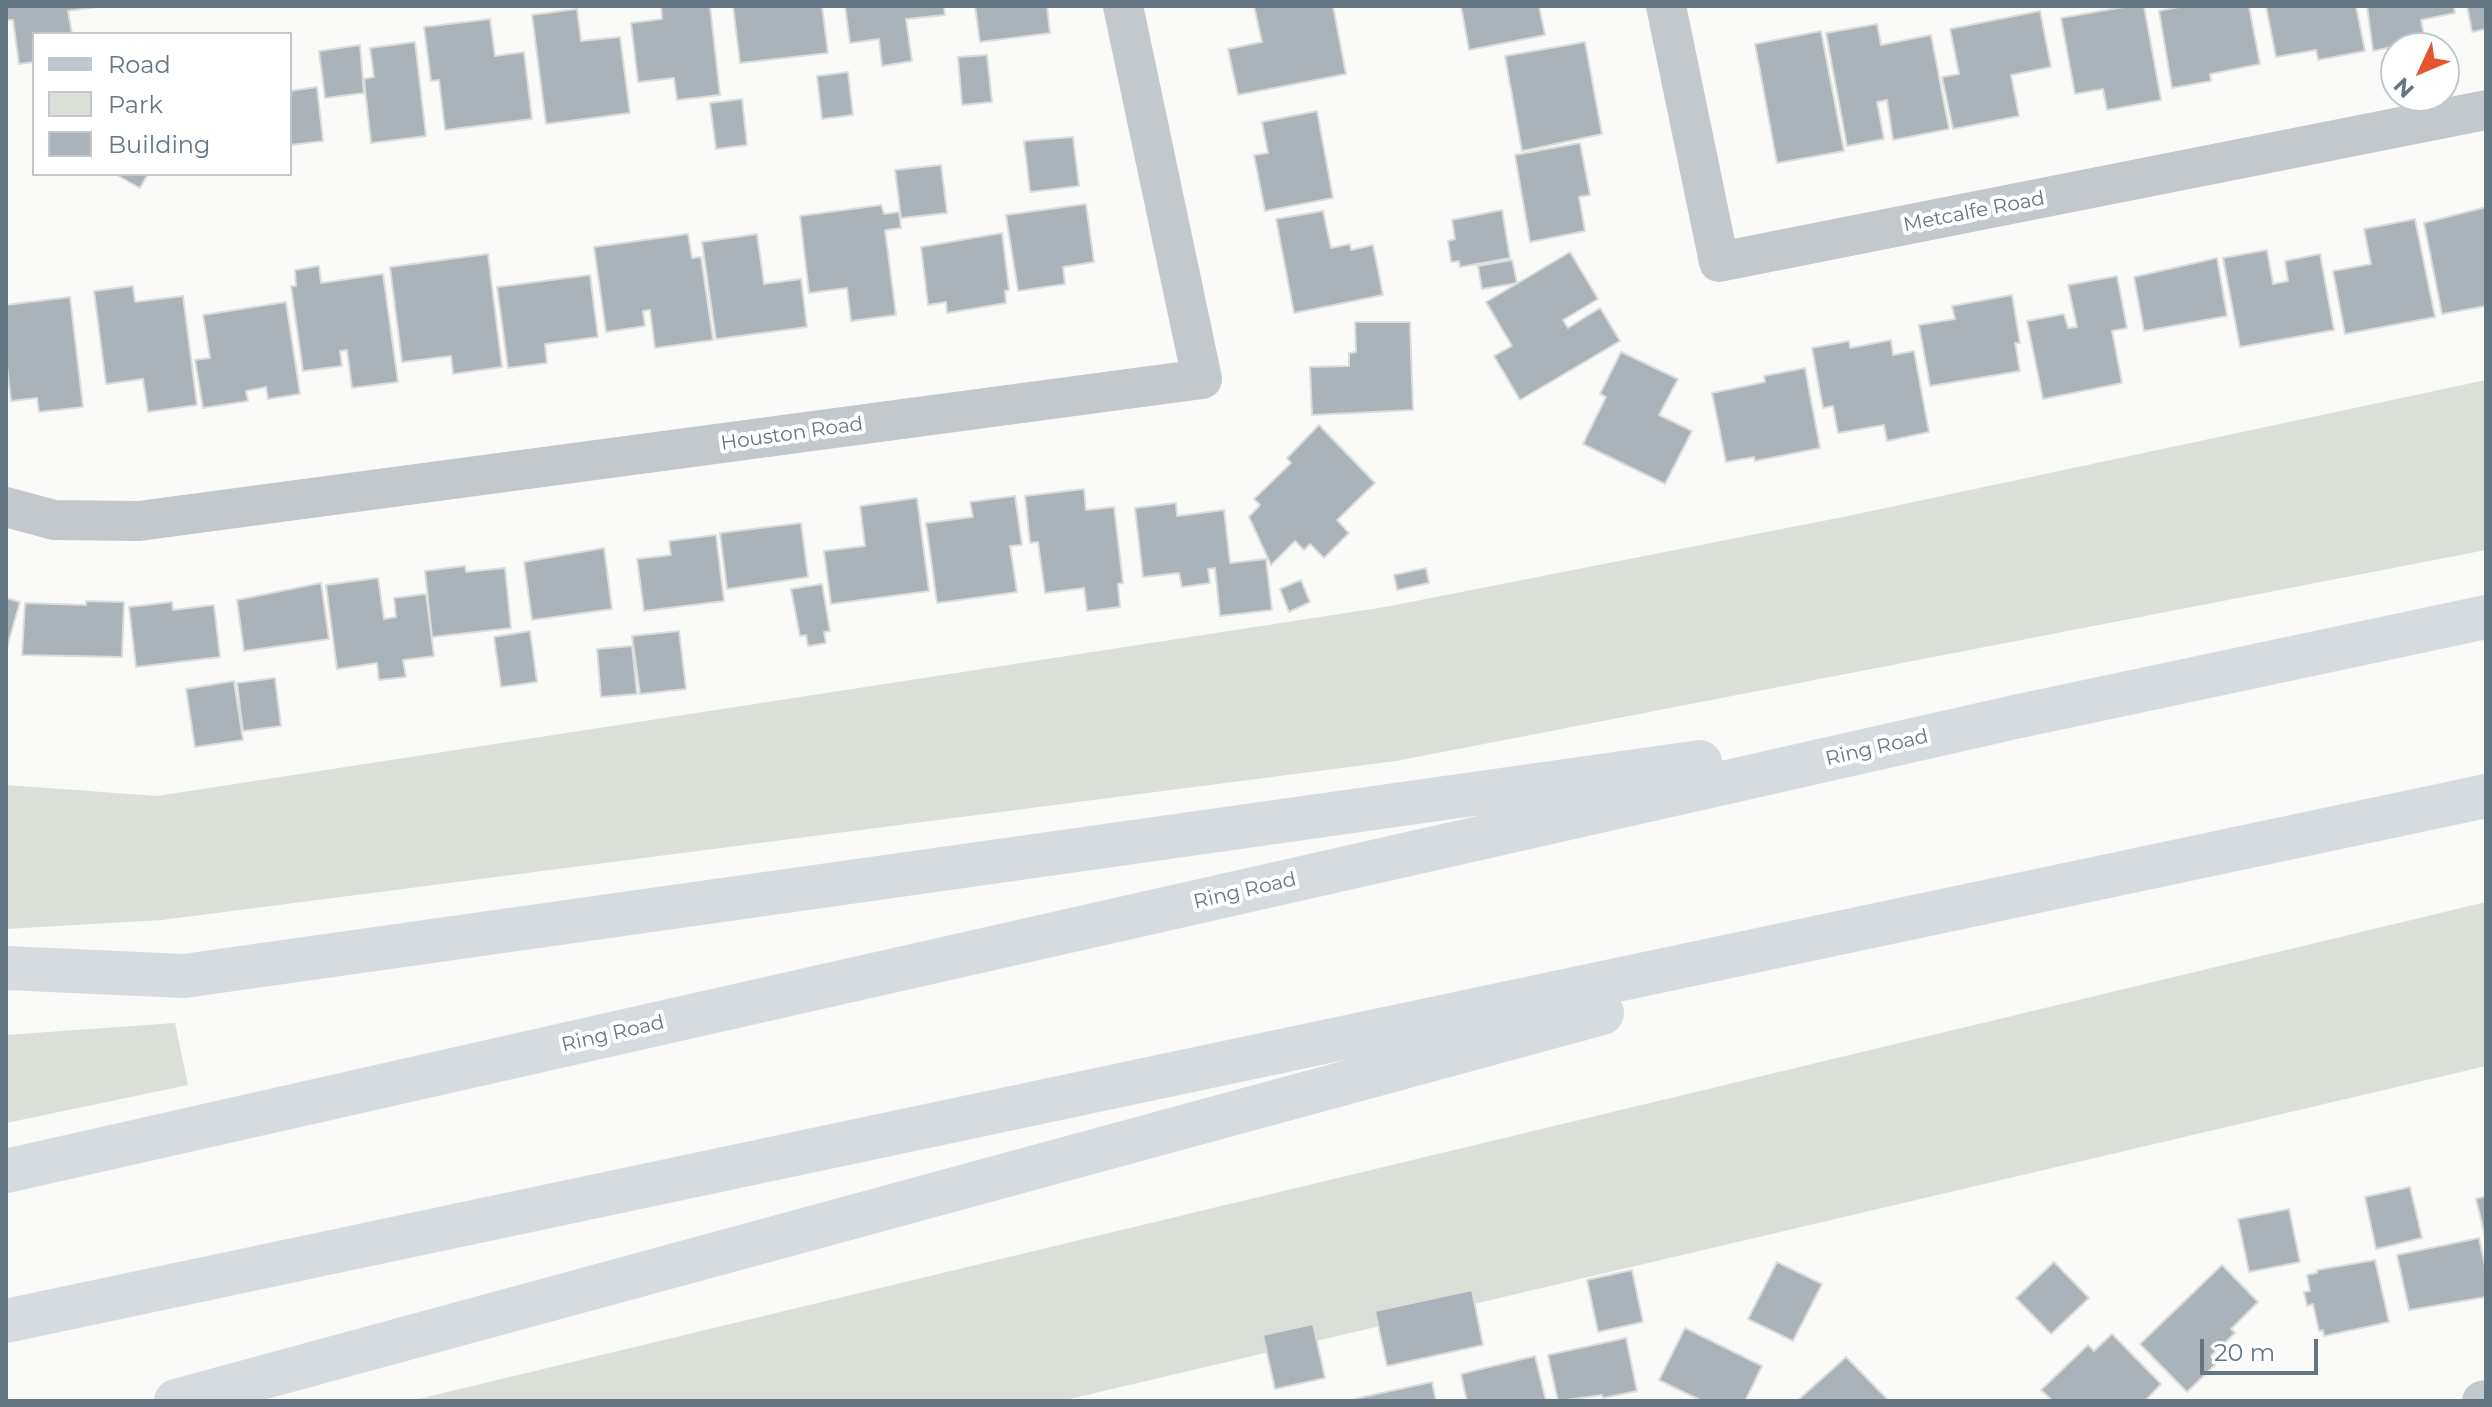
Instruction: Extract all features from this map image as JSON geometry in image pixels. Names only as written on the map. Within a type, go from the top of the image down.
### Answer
[{"type":"highway","name":"Ring Road","points":[[6,1171],[2015,717],[2486,617]]},
{"type":"highway","points":[[6,968],[184,976],[2015,717]]},
{"type":"highway","points":[[6,1321],[2486,796]]},
{"type":"highway","points":[[176,1401],[2056,889]]},
{"type":"street","name":"Houston Road","points":[[6,507],[54,520],[139,521],[1202,379],[1123,6]]},
{"type":"street","name":"Metcalfe Road","points":[[1666,6],[1719,262],[2486,110]]},
{"type":"green space","points":[[2486,380],[2486,550],[1396,761],[162,920],[6,929],[6,785],[157,796],[1385,607],[1848,516]]},
{"type":"green space","points":[[2486,902],[2486,1066],[1061,1401],[410,1401]]},
{"type":"green space","points":[[175,1023],[188,1085],[6,1123],[6,1035]]},
{"type":"building","points":[[6,6],[103,6],[68,11],[72,32],[32,32],[32,62],[19,64],[13,20],[6,20]]},
{"type":"building","points":[[661,6],[710,6],[720,95],[677,100],[674,78],[638,82],[631,23],[662,19]]},
{"type":"building","points":[[733,6],[822,6],[828,53],[740,63]]},
{"type":"building","points":[[845,6],[944,6],[945,15],[906,19],[912,61],[882,66],[879,39],[850,43]]},
{"type":"building","points":[[975,6],[1047,6],[1050,33],[980,42]]},
{"type":"building","points":[[1254,6],[1333,6],[1346,74],[1238,95],[1228,49],[1262,42]]},
{"type":"building","points":[[1461,6],[1539,6],[1545,35],[1469,50]]},
{"type":"building","points":[[2144,6],[2161,100],[2107,110],[2103,89],[2075,94],[2061,18]]},
{"type":"building","points":[[2184,6],[2249,6],[2260,64],[2210,74],[2211,81],[2172,88],[2159,11]]},
{"type":"building","points":[[2266,6],[2356,6],[2365,51],[2318,60],[2316,50],[2276,57]]},
{"type":"building","points":[[2367,6],[2454,6],[2455,13],[2421,20],[2423,32],[2380,32],[2380,50],[2373,51]]},
{"type":"building","points":[[2467,6],[2486,6],[2486,29],[2472,32]]},
{"type":"building","points":[[577,9],[581,41],[620,37],[630,113],[546,124],[532,15]]},
{"type":"building","points":[[2040,11],[2051,67],[2011,75],[2019,116],[1953,129],[1942,77],[1959,74],[1950,29]]},
{"type":"building","points":[[490,19],[495,56],[524,52],[532,119],[445,130],[439,80],[431,81],[424,27]]},
{"type":"building","points":[[1877,24],[1881,45],[1931,35],[1949,129],[1893,140],[1887,100],[1877,102],[1884,139],[1847,146],[1826,33]]},
{"type":"building","points":[[1821,31],[1844,151],[1777,163],[1755,44]]},
{"type":"building","points":[[415,42],[426,136],[371,143],[364,79],[374,77],[370,48]]},
{"type":"building","points":[[1585,42],[1602,134],[1522,151],[1505,56]]},
{"type":"building","points":[[360,45],[364,93],[325,98],[319,51]]},
{"type":"building","points":[[987,55],[992,102],[962,105],[958,57]]},
{"type":"building","points":[[848,72],[853,115],[822,119],[817,76]]},
{"type":"building","points":[[317,87],[323,141],[292,145],[292,91]]},
{"type":"building","points":[[742,99],[747,145],[716,149],[710,103]]},
{"type":"building","points":[[1317,111],[1333,198],[1265,211],[1254,155],[1268,153],[1262,122]]},
{"type":"building","points":[[1073,137],[1079,186],[1030,192],[1024,141]]},
{"type":"building","points":[[1580,143],[1590,195],[1579,197],[1585,231],[1530,242],[1515,155]]},
{"type":"building","points":[[941,165],[947,213],[901,218],[895,170]]},
{"type":"building","points":[[119,176],[147,176],[140,188]]},
{"type":"building","points":[[1086,204],[1094,262],[1063,267],[1065,284],[1018,291],[1006,215]]},
{"type":"building","points":[[881,205],[884,214],[899,212],[901,228],[885,230],[896,315],[851,321],[847,288],[809,293],[800,216]]},
{"type":"building","points":[[2486,207],[2486,306],[2442,314],[2424,223]]},
{"type":"building","points":[[1502,210],[1510,258],[1460,267],[1459,261],[1451,262],[1448,241],[1455,239],[1452,220]]},
{"type":"building","points":[[1323,211],[1331,248],[1350,244],[1351,250],[1373,245],[1383,295],[1294,313],[1276,219]]},
{"type":"building","points":[[2415,219],[2435,317],[2345,334],[2333,271],[2371,264],[2364,229]]},
{"type":"building","points":[[1002,233],[1009,290],[1005,291],[1006,303],[947,313],[946,302],[928,305],[921,247]]},
{"type":"building","points":[[688,234],[692,258],[701,257],[713,340],[655,348],[650,310],[643,311],[645,326],[606,332],[594,247]]},
{"type":"building","points":[[757,234],[764,284],[801,279],[807,327],[716,339],[702,242]]},
{"type":"building","points":[[2267,250],[2273,284],[2288,281],[2285,261],[2320,254],[2334,330],[2240,347],[2223,258]]},
{"type":"building","points":[[1570,252],[1598,299],[1563,320],[1568,328],[1600,308],[1620,341],[1520,400],[1494,356],[1512,346],[1486,302]]},
{"type":"building","points":[[488,254],[502,367],[453,374],[451,356],[402,362],[390,267]]},
{"type":"building","points":[[2217,258],[2227,316],[2144,331],[2134,277]]},
{"type":"building","points":[[1512,260],[1517,283],[1482,289],[1478,266]]},
{"type":"building","points":[[319,266],[321,283],[383,274],[398,382],[352,388],[347,350],[340,351],[342,366],[303,371],[291,286],[296,286],[295,270]]},
{"type":"building","points":[[590,275],[598,337],[545,344],[547,363],[508,368],[497,287]]},
{"type":"building","points":[[2117,276],[2127,328],[2112,331],[2122,383],[2043,399],[2027,321],[2064,314],[2068,328],[2077,327],[2068,285]]},
{"type":"building","points":[[133,286],[135,302],[183,296],[197,405],[148,412],[143,379],[106,384],[94,291]]},
{"type":"building","points":[[2012,295],[2020,343],[2015,343],[2020,371],[1930,386],[1919,325],[1955,319],[1952,306]]},
{"type":"building","points":[[70,297],[83,407],[39,412],[37,398],[11,401],[6,357],[6,305]]},
{"type":"building","points":[[286,302],[300,394],[268,399],[266,387],[246,391],[248,401],[203,408],[195,360],[210,358],[203,315]]},
{"type":"building","points":[[1355,322],[1410,322],[1413,410],[1312,415],[1310,367],[1349,366],[1349,353],[1356,352]]},
{"type":"building","points":[[1891,340],[1893,355],[1914,351],[1929,432],[1887,441],[1884,425],[1838,433],[1833,406],[1823,408],[1812,348],[1849,341],[1850,348]]},
{"type":"building","points":[[1621,352],[1678,379],[1659,415],[1692,431],[1665,484],[1583,444],[1606,397],[1600,394]]},
{"type":"building","points":[[1805,368],[1820,448],[1755,461],[1754,457],[1726,462],[1712,393],[1765,382],[1764,376]]},
{"type":"building","points":[[1319,425],[1375,483],[1337,520],[1349,533],[1324,558],[1310,544],[1304,550],[1295,541],[1271,565],[1249,517],[1260,505],[1254,499],[1291,463],[1287,458]]},
{"type":"building","points":[[1084,489],[1086,510],[1114,507],[1123,583],[1118,584],[1120,607],[1087,611],[1084,588],[1045,593],[1038,542],[1030,543],[1025,496]]},
{"type":"building","points":[[1015,496],[1022,545],[1010,546],[1017,592],[937,603],[926,523],[973,517],[970,502]]},
{"type":"building","points":[[917,498],[929,591],[831,604],[824,551],[865,546],[860,506]]},
{"type":"building","points":[[1176,503],[1177,516],[1224,510],[1230,563],[1266,559],[1272,610],[1220,616],[1215,568],[1208,569],[1210,583],[1182,587],[1179,573],[1143,577],[1135,508]]},
{"type":"building","points":[[801,523],[808,577],[727,589],[720,533]]},
{"type":"building","points":[[716,535],[724,601],[644,611],[637,559],[671,555],[669,541]]},
{"type":"building","points":[[604,548],[612,609],[532,620],[524,562]]},
{"type":"building","points":[[465,566],[466,572],[505,568],[511,628],[432,637],[425,571]]},
{"type":"building","points":[[1426,568],[1429,583],[1397,590],[1394,575]]},
{"type":"building","points":[[378,578],[384,619],[396,617],[394,598],[426,594],[434,656],[403,660],[406,677],[379,680],[377,663],[337,669],[326,585]]},
{"type":"building","points":[[1301,580],[1310,602],[1289,612],[1280,589]]},
{"type":"building","points":[[321,583],[329,639],[244,651],[237,600]]},
{"type":"building","points":[[822,584],[830,631],[824,632],[826,643],[808,646],[806,635],[800,636],[791,589]]},
{"type":"building","points":[[6,598],[20,602],[6,651]]},
{"type":"building","points":[[86,601],[124,602],[122,657],[22,655],[25,603],[86,605]]},
{"type":"building","points":[[172,602],[173,610],[214,605],[220,657],[136,667],[129,607]]},
{"type":"building","points":[[530,631],[537,682],[501,687],[494,637]]},
{"type":"building","points":[[679,631],[686,689],[640,694],[632,636]]},
{"type":"building","points":[[632,646],[637,694],[601,697],[597,649]]},
{"type":"building","points":[[275,678],[281,726],[243,731],[237,683]]},
{"type":"building","points":[[234,681],[243,740],[195,747],[186,689]]},
{"type":"building","points":[[2410,1187],[2422,1238],[2376,1249],[2365,1197]]},
{"type":"building","points":[[2486,1196],[2486,1241],[2476,1199]]},
{"type":"building","points":[[2289,1209],[2300,1262],[2249,1272],[2238,1219]]},
{"type":"building","points":[[2479,1238],[2486,1271],[2486,1297],[2409,1310],[2397,1255]]},
{"type":"building","points":[[2375,1260],[2389,1322],[2324,1336],[2323,1330],[2319,1331],[2313,1304],[2307,1306],[2304,1292],[2310,1291],[2307,1275],[2317,1273],[2317,1270]]},
{"type":"building","points":[[1777,1262],[1822,1284],[1793,1341],[1748,1319]]},
{"type":"building","points":[[2054,1262],[2089,1298],[2051,1334],[2016,1298]]},
{"type":"building","points":[[2222,1265],[2258,1302],[2231,1329],[2235,1333],[2211,1356],[2218,1362],[2187,1392],[2140,1344]]},
{"type":"building","points":[[1632,1270],[1643,1322],[1598,1332],[1587,1280]]},
{"type":"building","points":[[1472,1290],[1483,1345],[1387,1366],[1375,1311]]},
{"type":"building","points":[[1313,1324],[1325,1378],[1275,1389],[1263,1335]]},
{"type":"building","points":[[1685,1328],[1762,1366],[1745,1401],[1702,1401],[1659,1380]]},
{"type":"building","points":[[2112,1334],[2161,1384],[2145,1401],[2053,1401],[2041,1390],[2088,1345],[2094,1351]]},
{"type":"building","points":[[1626,1338],[1637,1391],[1603,1398],[1602,1395],[1558,1401],[1548,1355]]},
{"type":"building","points":[[1535,1356],[1546,1401],[1467,1401],[1461,1374]]},
{"type":"building","points":[[1846,1357],[1887,1399],[1797,1401]]},
{"type":"building","points":[[1432,1382],[1436,1401],[1354,1401],[1354,1399]]}]
